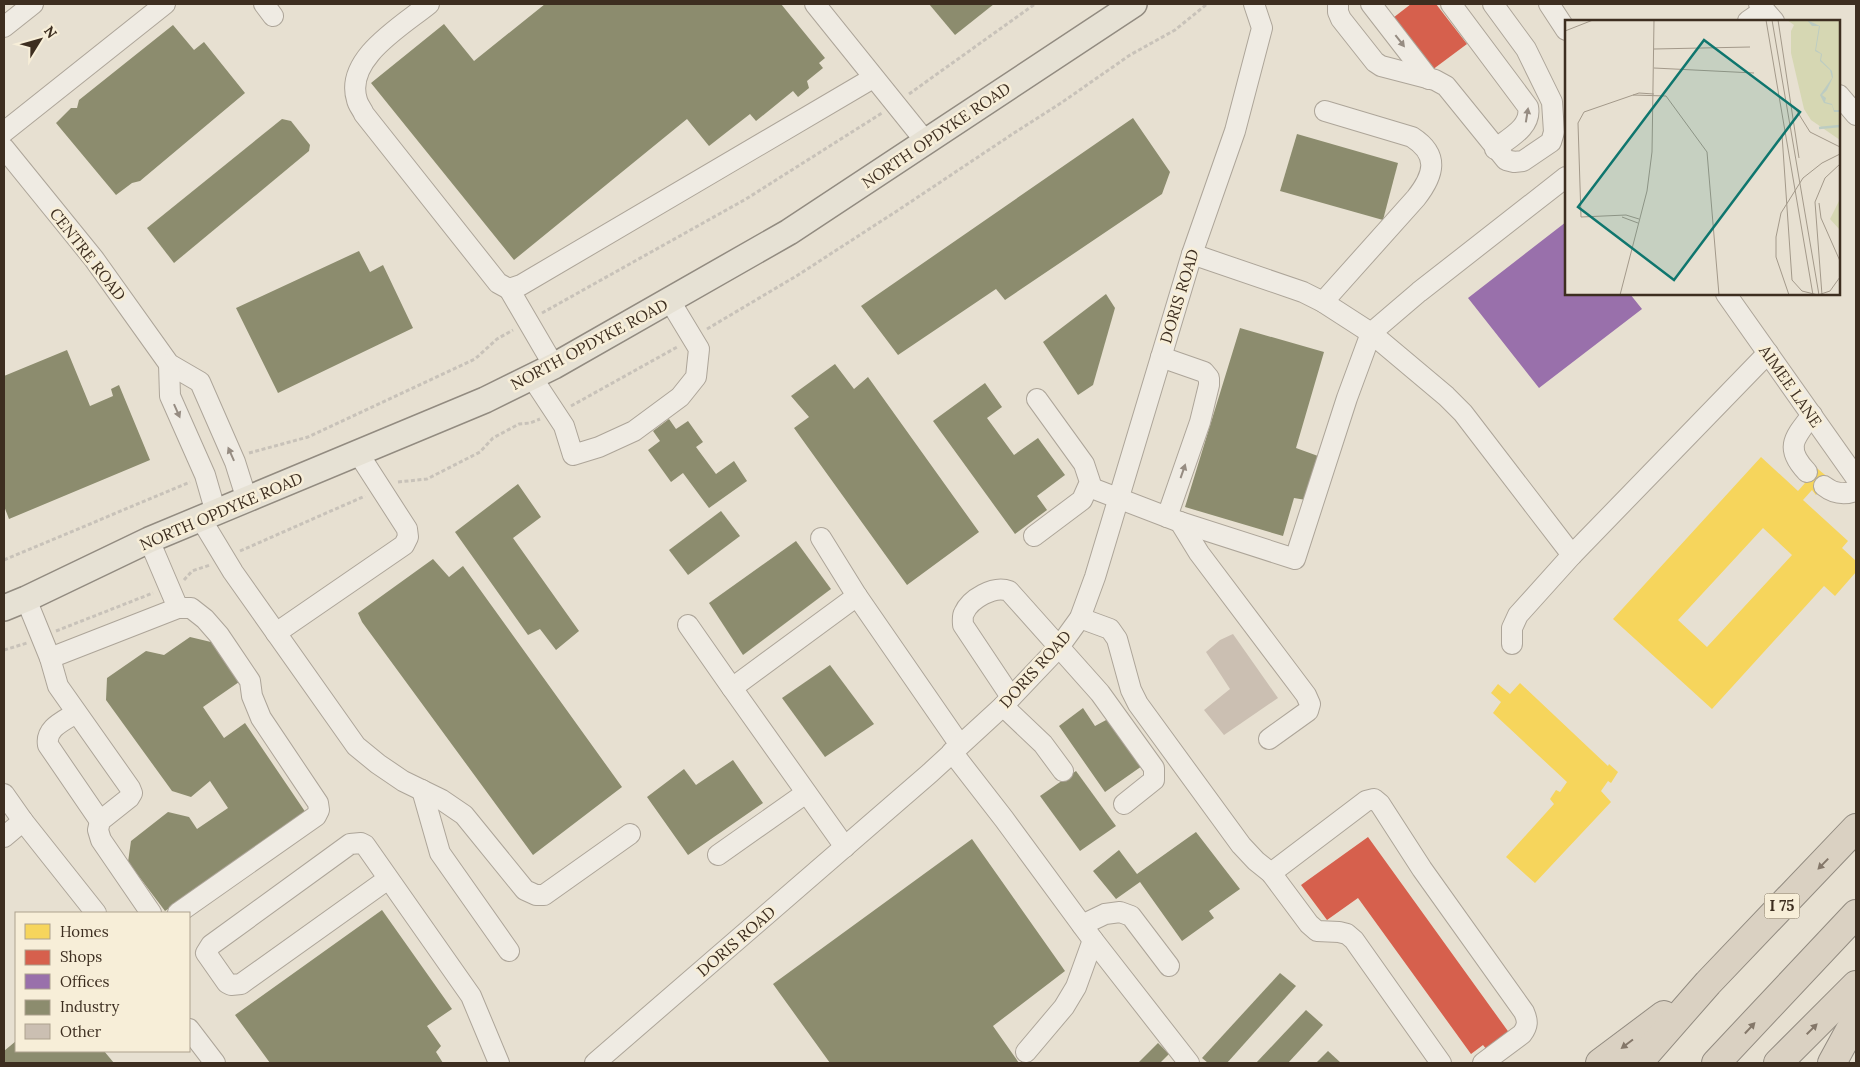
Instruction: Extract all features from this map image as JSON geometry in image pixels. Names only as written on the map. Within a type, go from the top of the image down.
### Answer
[{"type":"highway","name":"I 75","points":[[1638,1063],[1708,983],[1856,828]]},
{"type":"highway","points":[[1716,1063],[1856,914]]},
{"type":"highway","points":[[1600,1063],[1708,983]]},
{"type":"highway","points":[[1778,1063],[1856,985]]},
{"type":"highway","points":[[1832,1063],[1856,1019]]},
{"type":"main road","name":"NORTH OPDYKE ROAD","points":[[15,604],[150,540],[485,400],[554,366],[789,232],[1134,4]]},
{"type":"street","points":[[4,27],[33,4]]},
{"type":"street","points":[[4,132],[165,4]]},
{"type":"street","points":[[429,4],[371,50],[358,72],[355,86],[357,100],[364,114],[498,283],[509,288],[554,366]]},
{"type":"street","points":[[814,4],[926,142]]},
{"type":"street","name":"DORIS ROAD","points":[[595,1063],[930,773],[1007,702],[1059,647],[1080,618],[1095,577],[1192,254],[1235,132],[1262,28],[1254,4]]},
{"type":"street","points":[[1338,4],[1338,12],[1341,19],[1375,62],[1381,66],[1429,79],[1446,86],[1495,149],[1506,160],[1514,162],[1523,161],[1551,142],[1559,100],[1526,49],[1493,4]]},
{"type":"street","points":[[1371,4],[1429,79]]},
{"type":"street","points":[[1451,4],[1528,107],[1530,113],[1525,125],[1495,149]]},
{"type":"street","points":[[1549,4],[1565,28]]},
{"type":"street","points":[[1750,20],[1766,12]]},
{"type":"street","points":[[509,288],[521,285],[873,78]]},
{"type":"street","points":[[1840,96],[1856,115]]},
{"type":"street","points":[[1323,302],[1416,198],[1422,190],[1432,168],[1430,154],[1423,144],[1412,137],[1325,111]]},
{"type":"street","name":"CENTRE ROAD","points":[[4,148],[94,259],[169,364],[200,382],[235,462],[247,500]]},
{"type":"street","points":[[1089,487],[1173,520],[1295,559],[1347,398],[1371,333],[1427,286],[1565,178]]},
{"type":"street","points":[[1192,254],[1302,292],[1323,302],[1371,333],[1446,396],[1463,413],[1572,555]]},
{"type":"street","name":"AIMEE LANE","points":[[1727,295],[1856,478]]},
{"type":"street","points":[[531,376],[564,426],[573,455],[599,447],[634,431],[680,397],[696,377],[699,349],[670,301]]},
{"type":"street","points":[[1512,644],[1512,628],[1518,614],[1572,555],[1768,353]]},
{"type":"street","points":[[1161,356],[1204,372],[1209,378],[1210,385],[1173,520]]},
{"type":"street","points":[[169,364],[170,396],[205,475],[209,516],[224,558],[356,746],[403,781],[442,800],[464,815],[525,890],[536,895],[544,895],[552,890],[630,834]]},
{"type":"street","points":[[1034,536],[1082,500],[1090,482],[1084,464],[1037,399]]},
{"type":"street","points":[[1807,472],[1797,462],[1793,452],[1793,442],[1812,415]]},
{"type":"street","points":[[276,633],[404,545],[408,537],[407,529],[358,453]]},
{"type":"street","points":[[1824,486],[1836,494],[1849,494],[1856,491]]},
{"type":"street","points":[[1173,520],[1306,695],[1310,704],[1308,711],[1269,740]]},
{"type":"street","points":[[820,538],[1004,819],[1189,1063]]},
{"type":"street","points":[[150,540],[178,608]]},
{"type":"street","points":[[1063,771],[1007,702],[963,625],[963,614],[990,590],[1002,588],[1009,591],[1100,693],[1154,768],[1154,780],[1124,804]]},
{"type":"street","points":[[732,688],[857,596]]},
{"type":"street","points":[[15,604],[50,658],[58,686],[132,793],[129,798],[100,821],[98,830],[101,840],[150,912]]},
{"type":"street","points":[[50,658],[178,608],[191,608],[205,618],[244,671],[250,681],[252,696],[261,718],[318,802],[319,810],[316,816],[179,912]]},
{"type":"street","points":[[1080,618],[1110,629],[1117,639],[1131,690],[1138,704],[1240,845],[1271,873],[1309,924],[1317,931],[1340,932],[1348,934],[1354,940],[1441,1063]]},
{"type":"street","points":[[688,625],[845,847]]},
{"type":"street","points":[[76,712],[49,731],[48,745],[100,821]]},
{"type":"street","points":[[422,790],[440,853],[508,951]]},
{"type":"street","points":[[718,855],[806,793]]},
{"type":"street","points":[[4,794],[95,912]]},
{"type":"street","points":[[1271,873],[1366,801],[1374,800],[1380,804],[1422,868],[1528,1020],[1527,1028],[1522,1034],[1483,1063]]},
{"type":"street","points":[[4,837],[23,821]]},
{"type":"street","points":[[388,879],[241,984],[231,985],[227,983],[206,953],[211,945],[350,844],[356,842],[365,845],[471,996],[500,1063]]},
{"type":"street","points":[[1026,1052],[1064,1007],[1076,987],[1088,932],[1105,914],[1120,912],[1131,916],[1169,966]]},
{"type":"street","points":[[190,1031],[215,1063]]},
{"type":"path","points":[[1199,4],[1202,8]]},
{"type":"path","points":[[705,332],[714,324],[798,275],[903,208],[1130,55],[1175,30],[1207,4]]},
{"type":"path","points":[[567,410],[680,345]]},
{"type":"path","points":[[393,483],[427,479],[480,452],[493,438],[519,424],[530,423],[544,417]]},
{"type":"path","points":[[237,553],[369,494]]},
{"type":"path","points":[[179,583],[192,571],[212,564]]},
{"type":"path","points":[[53,632],[159,591]]},
{"type":"path","points":[[4,650],[29,642]]},
{"type":"building: Homes","points":[[1761,457],[1798,491],[1805,483],[1801,479],[1813,465],[1830,479],[1816,495],[1812,490],[1803,500],[1848,541],[1842,548],[1856,561],[1856,572],[1835,596],[1824,586],[1712,709],[1613,619]],"holes":[[[1763,528],[1792,555],[1707,647],[1678,620]]]},
{"type":"building: Homes","points":[[1520,683],[1608,766],[1609,764],[1618,772],[1611,783],[1608,781],[1601,791],[1611,802],[1535,883],[1506,857],[1554,804],[1550,799],[1556,790],[1560,792],[1567,782],[1493,713],[1501,702],[1491,693],[1498,684],[1510,694]]},
{"type":"building: Shops","points":[[1411,4],[1436,4],[1467,44],[1428,73],[1389,21]]},
{"type":"building: Shops","points":[[1368,837],[1510,1034],[1487,1050],[1483,1045],[1471,1054],[1358,898],[1327,920],[1301,885]]},
{"type":"building: Offices","points":[[1565,223],[1565,295],[1631,295],[1642,309],[1539,388],[1468,298]]},
{"type":"building: Industry","points":[[545,4],[781,4],[825,58],[819,63],[823,68],[807,81],[809,88],[798,97],[793,91],[756,121],[750,114],[709,146],[687,119],[514,260],[371,83],[444,24],[474,61]]},
{"type":"building: Industry","points":[[929,4],[994,4],[955,35]]},
{"type":"building: Industry","points":[[173,25],[194,50],[204,42],[245,93],[140,181],[132,183],[116,195],[56,123],[71,108],[77,108],[79,100]]},
{"type":"building: Industry","points":[[1133,118],[1170,172],[1162,194],[1005,300],[996,289],[898,355],[861,306]]},
{"type":"building: Industry","points":[[282,119],[291,121],[310,145],[309,151],[174,263],[147,228]]},
{"type":"building: Industry","points":[[1297,134],[1398,163],[1383,220],[1280,191]]},
{"type":"building: Industry","points":[[359,251],[370,272],[383,265],[413,328],[278,393],[236,308]]},
{"type":"building: Industry","points":[[1106,294],[1115,308],[1093,385],[1078,395],[1043,342]]},
{"type":"building: Industry","points":[[1240,328],[1324,352],[1296,448],[1318,456],[1306,500],[1294,498],[1283,536],[1185,507]]},
{"type":"building: Industry","points":[[67,350],[90,406],[113,396],[111,389],[119,385],[150,460],[9,519],[4,506],[4,376]]},
{"type":"building: Industry","points":[[835,364],[854,389],[868,377],[979,532],[907,585],[794,428],[809,417],[791,396]]},
{"type":"building: Industry","points":[[985,383],[1002,407],[987,418],[1014,455],[1038,438],[1065,475],[1037,496],[1047,510],[1015,534],[933,421]]},
{"type":"building: Industry","points":[[669,419],[676,429],[688,421],[703,442],[696,447],[716,474],[734,461],[747,481],[709,508],[683,473],[671,482],[648,450],[660,441],[653,431]]},
{"type":"building: Industry","points":[[518,484],[541,517],[513,538],[579,631],[556,650],[540,629],[528,635],[455,532]]},
{"type":"building: Industry","points":[[721,511],[740,536],[688,575],[669,550]]},
{"type":"building: Industry","points":[[796,541],[831,589],[743,655],[709,603]]},
{"type":"building: Industry","points":[[433,559],[449,577],[463,566],[622,787],[533,855],[362,622],[358,613]]},
{"type":"building: Industry","points":[[190,637],[211,642],[239,682],[203,707],[224,738],[245,723],[306,813],[165,911],[128,862],[131,841],[168,812],[189,817],[197,829],[228,808],[210,781],[191,797],[172,791],[106,700],[107,678],[146,651],[164,655]]},
{"type":"building: Industry","points":[[830,665],[874,724],[825,757],[782,698]]},
{"type":"building: Industry","points":[[1083,708],[1095,726],[1108,719],[1142,766],[1105,792],[1059,726]]},
{"type":"building: Industry","points":[[733,760],[763,803],[688,855],[647,797],[684,769],[696,785]]},
{"type":"building: Industry","points":[[1076,771],[1116,826],[1080,851],[1040,796]]},
{"type":"building: Industry","points":[[1196,832],[1240,889],[1209,911],[1214,918],[1182,941],[1140,882],[1116,899],[1093,871],[1119,850],[1137,874]]},
{"type":"building: Industry","points":[[972,839],[1065,971],[993,1026],[1019,1063],[830,1063],[773,984]]},
{"type":"building: Industry","points":[[382,910],[452,1009],[427,1026],[441,1046],[436,1052],[443,1063],[270,1063],[235,1015]]},
{"type":"building: Industry","points":[[1280,973],[1296,986],[1227,1063],[1208,1063],[1202,1058]]},
{"type":"building: Industry","points":[[1306,1010],[1323,1025],[1288,1063],[1256,1063]]},
{"type":"building: Industry","points":[[15,1042],[15,1052],[105,1052],[114,1063],[4,1063],[4,1051]]},
{"type":"building: Industry","points":[[1158,1043],[1169,1054],[1160,1063],[1138,1063]]},
{"type":"building: Industry","points":[[1328,1051],[1341,1063],[1316,1063]]},
{"type":"building: Other","points":[[1233,634],[1278,698],[1224,735],[1204,710],[1230,689],[1206,652],[1220,640]]}]
